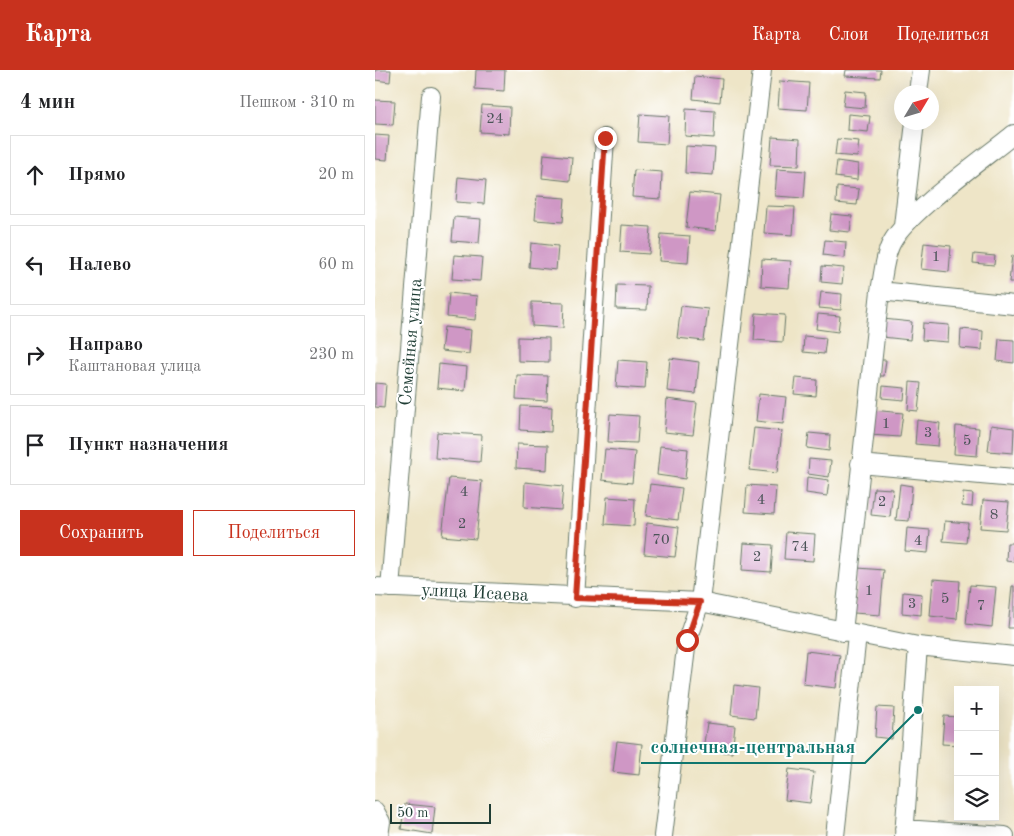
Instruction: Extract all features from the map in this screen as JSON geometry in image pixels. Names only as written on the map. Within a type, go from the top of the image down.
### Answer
[{"type":"street","points":[[663,836],[687,640],[700,602],[762,70]]},
{"type":"street","points":[[919,85],[921,70]]},
{"type":"street","name":"Семейная улица","points":[[383,588],[431,96]]},
{"type":"street","points":[[903,226],[914,130]]},
{"type":"street","points":[[835,836],[860,464],[880,291],[890,246],[903,226],[1014,134]]},
{"type":"street","points":[[575,598],[605,138]]},
{"type":"street","points":[[880,291],[1014,304]]},
{"type":"street","points":[[860,464],[1014,478]]},
{"type":"street","name":"улица Исаева","points":[[383,588],[575,598],[700,602],[848,629],[918,646],[1014,656]]},
{"type":"street","points":[[918,646],[904,832],[1005,836]]},
{"type":"street","points":[[375,811],[381,822],[379,836]]},
{"type":"building","points":[[375,70],[391,70],[390,82],[375,80]]},
{"type":"building","points":[[476,70],[505,70],[504,91],[475,89]]},
{"type":"building","points":[[846,70],[881,70],[880,78],[845,76]]},
{"type":"building","points":[[695,76],[722,79],[720,102],[693,99]]},
{"type":"building","points":[[780,81],[809,83],[807,110],[778,108]]},
{"type":"building","points":[[845,90],[866,92],[865,108],[843,106]]},
{"type":"building","points":[[375,100],[395,101],[393,125],[375,124]]},
{"type":"building","points":[[482,105],[510,107],[509,134],[480,132]]},
{"type":"building","points":[[686,109],[715,111],[714,138],[685,136]]},
{"type":"building","points":[[640,114],[669,116],[667,144],[638,142]]},
{"type":"building","points":[[848,114],[870,116],[868,132],[847,130]]},
{"type":"building","points":[[375,135],[389,136],[387,160],[375,159]]},
{"type":"building","points":[[772,137],[800,139],[799,166],[770,165]]},
{"type":"building","points":[[837,139],[859,141],[857,157],[835,155]]},
{"type":"building","points":[[686,146],[715,148],[713,175],[685,173]]},
{"type":"building","points":[[544,154],[572,157],[570,181],[542,178]]},
{"type":"building","points":[[837,161],[858,164],[857,180],[835,177]]},
{"type":"building","points":[[777,169],[806,171],[804,198],[775,196]]},
{"type":"building","points":[[634,170],[662,172],[661,199],[632,197]]},
{"type":"building","points":[[458,177],[486,180],[484,204],[456,202]]},
{"type":"building","points":[[837,187],[859,189],[857,205],[836,203]]},
{"type":"building","points":[[690,192],[720,195],[716,231],[686,227]]},
{"type":"building","points":[[537,196],[565,198],[563,222],[535,220]]},
{"type":"building","points":[[766,206],[795,207],[793,235],[764,233]]},
{"type":"building","points":[[831,214],[852,216],[850,232],[829,230]]},
{"type":"building","points":[[454,217],[481,219],[479,243],[452,241]]},
{"type":"building","points":[[622,225],[651,227],[649,254],[620,252]]},
{"type":"building","points":[[661,234],[690,236],[688,263],[659,261]]},
{"type":"building","points":[[825,240],[846,242],[845,258],[823,255]]},
{"type":"building","points":[[531,243],[558,246],[556,270],[529,267]]},
{"type":"building","points":[[924,243],[951,246],[949,272],[921,269]]},
{"type":"building","points":[[974,254],[995,256],[994,265],[973,263]]},
{"type":"building","points":[[454,255],[482,257],[480,281],[452,279]]},
{"type":"building","points":[[1012,255],[1014,256],[1014,282],[1009,282]]},
{"type":"building","points":[[762,259],[791,261],[789,288],[761,286]]},
{"type":"building","points":[[822,266],[844,268],[842,284],[821,282]]},
{"type":"building","points":[[617,285],[648,286],[647,310],[616,309]]},
{"type":"building","points":[[821,292],[842,294],[841,310],[819,308]]},
{"type":"building","points":[[449,293],[477,296],[475,320],[447,317]]},
{"type":"building","points":[[532,302],[564,303],[563,328],[532,326]]},
{"type":"building","points":[[681,306],[708,309],[704,341],[677,338]]},
{"type":"building","points":[[756,313],[785,315],[783,342],[754,340]]},
{"type":"building","points":[[818,314],[840,316],[838,332],[816,329]]},
{"type":"building","points":[[883,319],[912,322],[910,340],[882,337]]},
{"type":"building","points":[[923,323],[949,325],[948,342],[922,340]]},
{"type":"building","points":[[444,327],[471,330],[469,354],[441,351]]},
{"type":"building","points":[[961,329],[983,331],[982,350],[960,348]]},
{"type":"building","points":[[804,336],[826,338],[824,354],[803,352]]},
{"type":"building","points":[[518,337],[549,338],[549,362],[518,361]]},
{"type":"building","points":[[999,339],[1014,340],[1014,363],[997,361]]},
{"type":"building","points":[[670,358],[699,362],[696,394],[667,391]]},
{"type":"building","points":[[618,360],[647,362],[645,389],[616,387]]},
{"type":"building","points":[[880,360],[886,360],[884,376],[878,376]]},
{"type":"building","points":[[439,364],[467,367],[465,391],[437,388]]},
{"type":"building","points":[[517,375],[548,376],[547,401],[516,399]]},
{"type":"building","points":[[796,378],[817,380],[816,396],[794,394]]},
{"type":"building","points":[[910,382],[921,383],[918,411],[908,410]]},
{"type":"building","points":[[375,383],[386,384],[384,408],[375,407]]},
{"type":"building","points":[[883,386],[905,388],[904,400],[882,398]]},
{"type":"building","points":[[759,394],[786,397],[783,424],[756,421]]},
{"type":"building","points":[[667,399],[697,403],[693,435],[664,432]]},
{"type":"building","points":[[521,406],[552,407],[551,432],[520,430]]},
{"type":"building","points":[[872,410],[903,413],[900,437],[870,435]]},
{"type":"building","points":[[610,414],[639,416],[637,443],[608,442]]},
{"type":"building","points":[[917,420],[940,423],[938,446],[915,444]]},
{"type":"building","points":[[991,425],[1014,428],[1013,453],[988,451]]},
{"type":"building","points":[[956,426],[979,428],[977,456],[954,454]]},
{"type":"building","points":[[754,428],[782,431],[777,473],[749,470]]},
{"type":"building","points":[[437,432],[482,435],[480,462],[435,458]]},
{"type":"building","points":[[809,433],[830,435],[829,451],[807,448]]},
{"type":"building","points":[[517,444],[548,445],[547,470],[516,468]]},
{"type":"building","points":[[660,446],[688,449],[685,479],[657,475]]},
{"type":"building","points":[[605,449],[635,452],[632,483],[602,480]]},
{"type":"building","points":[[809,459],[831,461],[829,477],[808,474]]},
{"type":"building","points":[[807,477],[829,480],[827,496],[806,493]]},
{"type":"building","points":[[449,478],[482,481],[476,539],[442,536]]},
{"type":"building","points":[[525,482],[563,486],[561,510],[524,507]]},
{"type":"building","points":[[650,484],[682,488],[678,520],[646,516]]},
{"type":"building","points":[[900,484],[912,486],[909,521],[896,520]]},
{"type":"building","points":[[747,485],[776,487],[774,514],[745,512]]},
{"type":"building","points":[[874,488],[893,489],[890,517],[871,515]]},
{"type":"building","points":[[963,493],[973,494],[972,507],[962,506]]},
{"type":"building","points":[[607,497],[635,499],[634,526],[605,524]]},
{"type":"building","points":[[983,500],[1009,502],[1006,530],[980,528]]},
{"type":"building","points":[[945,521],[968,523],[966,543],[943,541]]},
{"type":"building","points":[[647,523],[679,527],[675,557],[644,554]]},
{"type":"building","points":[[907,528],[930,530],[928,553],[905,551]]},
{"type":"building","points":[[786,532],[815,534],[813,561],[784,559]]},
{"type":"building","points":[[744,543],[773,545],[771,572],[742,570]]},
{"type":"building","points":[[1007,543],[1014,543],[1014,562],[1006,561]]},
{"type":"building","points":[[858,568],[884,570],[880,615],[854,613]]},
{"type":"building","points":[[933,579],[960,581],[957,619],[930,616]]},
{"type":"building","points":[[970,585],[996,587],[992,627],[966,624]]},
{"type":"building","points":[[1012,586],[1014,586],[1014,628],[1008,628]]},
{"type":"building","points":[[903,592],[922,594],[921,615],[902,613]]},
{"type":"building","points":[[806,651],[840,655],[836,688],[803,684]]},
{"type":"building","points":[[734,685],[758,688],[755,718],[731,715]]},
{"type":"building","points":[[877,707],[894,708],[892,739],[875,737]]},
{"type":"building","points":[[944,716],[954,717],[954,745],[942,744]]},
{"type":"building","points":[[707,723],[735,726],[732,753],[703,750]]},
{"type":"building","points":[[617,741],[642,744],[639,775],[613,772]]},
{"type":"building","points":[[789,769],[814,772],[810,803],[785,800]]},
{"type":"building","points":[[405,804],[435,807],[432,834],[401,829]]},
{"type":"place","name":"солнечная-центральная","points":[[918,710]]},
{"type":"route","points":[[605,138],[575,598],[700,602],[687,640]]}]
